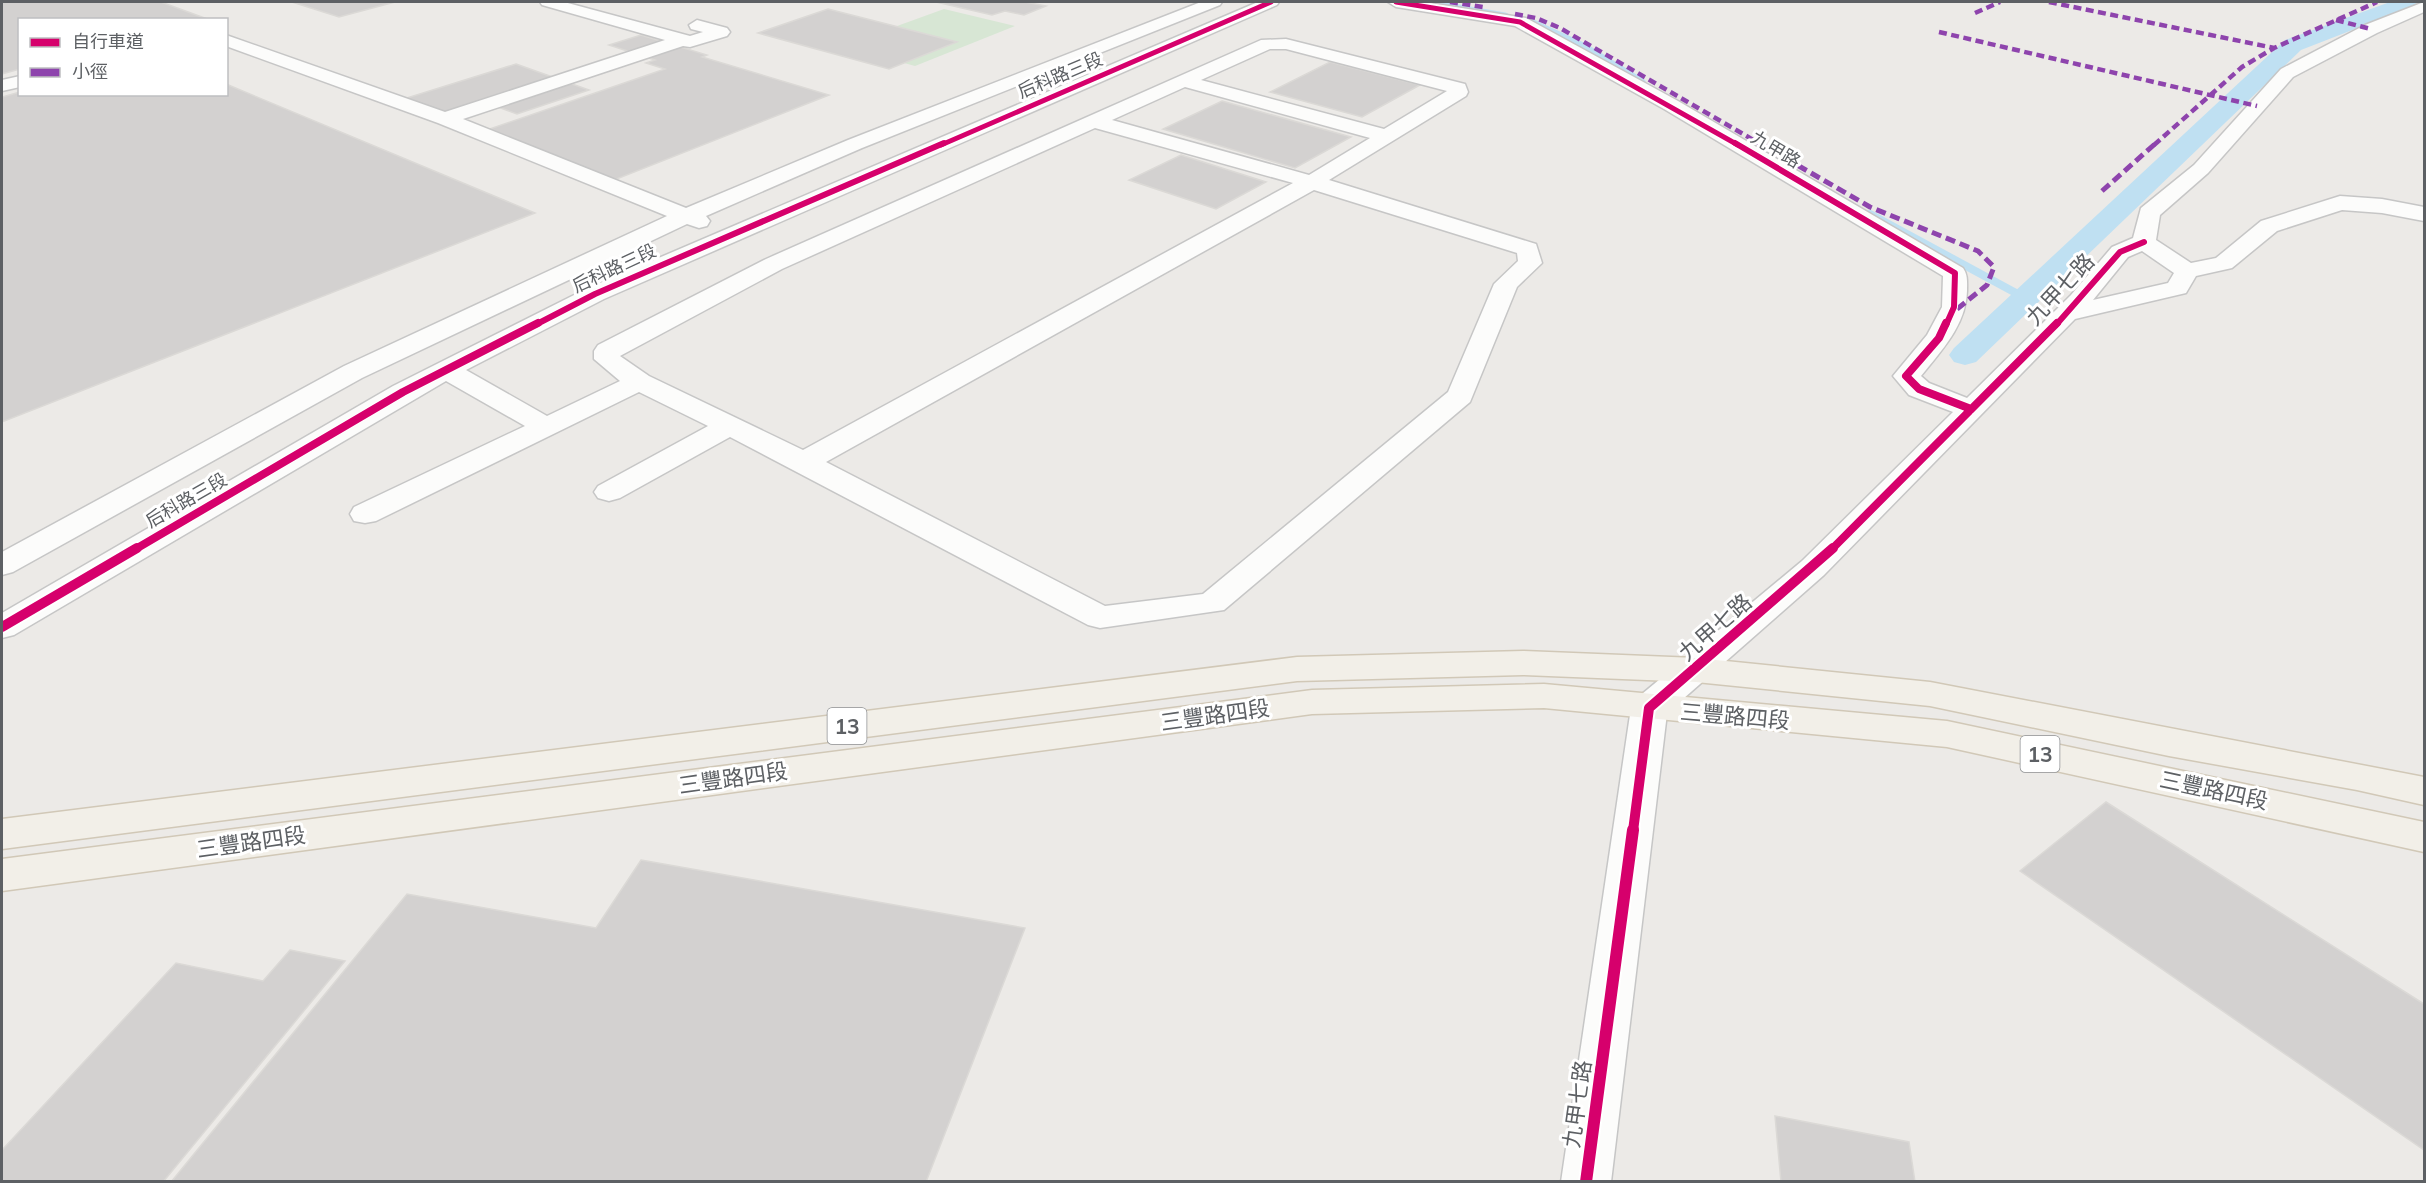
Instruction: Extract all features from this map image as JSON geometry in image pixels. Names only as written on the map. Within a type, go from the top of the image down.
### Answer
[{"type":"main road","name":"三豐路四段","points":[[2,834],[1298,669],[1523,663],[1696,670],[1930,694],[2169,743],[2357,776],[2424,791]]},
{"type":"main road","name":"三豐路四段","points":[[2,875],[1312,702],[1544,696],[1649,708],[1947,734],[2424,837]]},
{"type":"street","points":[[548,2],[690,42],[721,32],[697,25]]},
{"type":"street","points":[[573,8],[597,2]]},
{"type":"street","name":"后科路三段","points":[[2,565],[353,372],[686,216],[855,144],[1214,2]]},
{"type":"street","name":"后科路三段","points":[[2,627],[403,392],[595,294],[1272,2]]},
{"type":"street","name":"九甲路","points":[[1396,2],[1520,22],[1671,105],[1874,228],[1955,273],[1954,307],[1939,338],[1906,376],[1919,389],[1971,409]]},
{"type":"street","points":[[2424,6],[2371,29],[2287,73],[2201,169],[2148,213],[2144,242],[2187,271],[2224,263],[2269,226],[2340,203],[2382,206],[2424,214]]},
{"type":"street","points":[[445,119],[683,40]]},
{"type":"street","points":[[228,41],[445,119],[566,170],[731,234]]},
{"type":"street","points":[[804,462],[1312,182],[1456,95],[1458,88],[1275,43],[1267,44],[1187,82],[1096,122],[774,264],[607,351],[607,359],[639,382],[804,462],[1100,617],[1212,603],[1460,396],[1506,284],[1530,263],[1528,249],[1312,182],[1096,122]]},
{"type":"street","points":[[2,86],[18,82]]},
{"type":"street","points":[[1187,82],[1386,136]]},
{"type":"street","name":"九甲七路","points":[[1586,1182],[1649,708],[1813,568],[2066,314],[2120,252],[2144,242]]},
{"type":"street","name":"九甲七路","points":[[2066,314],[2177,288],[2187,271]]},
{"type":"street","points":[[446,370],[546,427]]},
{"type":"street","points":[[365,514],[639,382]]},
{"type":"street","points":[[609,492],[730,426]]},
{"type":"green space","points":[[944,9],[1015,26],[915,66],[842,46]]},
{"type":"building","points":[[2,2],[161,2],[205,18],[18,18],[18,70],[2,74]]},
{"type":"building","points":[[292,2],[395,2],[339,17]]},
{"type":"building","points":[[936,2],[1025,2],[1046,6],[1024,15],[1005,11],[992,15]]},
{"type":"building","points":[[828,9],[957,42],[889,69],[758,33]]},
{"type":"building","points":[[641,35],[707,55],[702,57],[829,95],[604,184],[475,134],[665,69],[646,63],[655,60],[609,45]]},
{"type":"building","points":[[1330,62],[1420,85],[1362,117],[1270,92]]},
{"type":"building","points":[[516,64],[589,90],[517,114],[498,107],[451,123],[397,101]]},
{"type":"building","points":[[228,85],[535,213],[2,422],[2,97],[18,93],[18,96],[228,96]]},
{"type":"building","points":[[1222,101],[1351,137],[1295,168],[1163,129]]},
{"type":"building","points":[[1181,155],[1266,182],[1216,209],[1129,180]]},
{"type":"building","points":[[2106,802],[2424,1004],[2424,1150],[2020,871]]},
{"type":"building","points":[[641,860],[1025,928],[926,1182],[171,1182],[407,894],[596,928]]},
{"type":"building","points":[[290,950],[345,961],[163,1182],[2,1182],[2,1150],[176,963],[263,981]]},
{"type":"building","points":[[1775,1116],[1909,1142],[1915,1182],[1781,1182]]},
{"type":"waterway","points":[[1424,2],[1505,16]]},
{"type":"waterway","points":[[1965,355],[2293,45],[2407,2]]},
{"type":"waterway","points":[[1533,23],[1585,47],[1642,82]]},
{"type":"waterway","points":[[1870,214],[2027,299]]},
{"type":"marked path","points":[[1450,2],[1483,7]]},
{"type":"marked path","points":[[1975,13],[2000,2]]},
{"type":"marked path","points":[[2049,2],[2274,48]]},
{"type":"marked path","points":[[2102,191],[2242,67],[2274,48],[2377,2]]},
{"type":"marked path","points":[[1515,14],[1536,18],[1560,28],[1870,207],[1978,251],[1994,267],[1987,285],[1952,313]]},
{"type":"marked path","points":[[2336,20],[2371,29]]},
{"type":"marked path","points":[[1939,32],[2257,106]]},
{"type":"cycle path","points":[[2,627],[403,392],[595,294],[1271,2]]},
{"type":"cycle path","points":[[1396,2],[1520,22],[1671,105],[1955,273],[1954,307],[1939,338],[1906,376],[1919,389],[1971,409]]},
{"type":"cycle path","points":[[1586,1182],[1649,708],[1813,568],[2080,300],[2120,252],[2144,242]]}]
